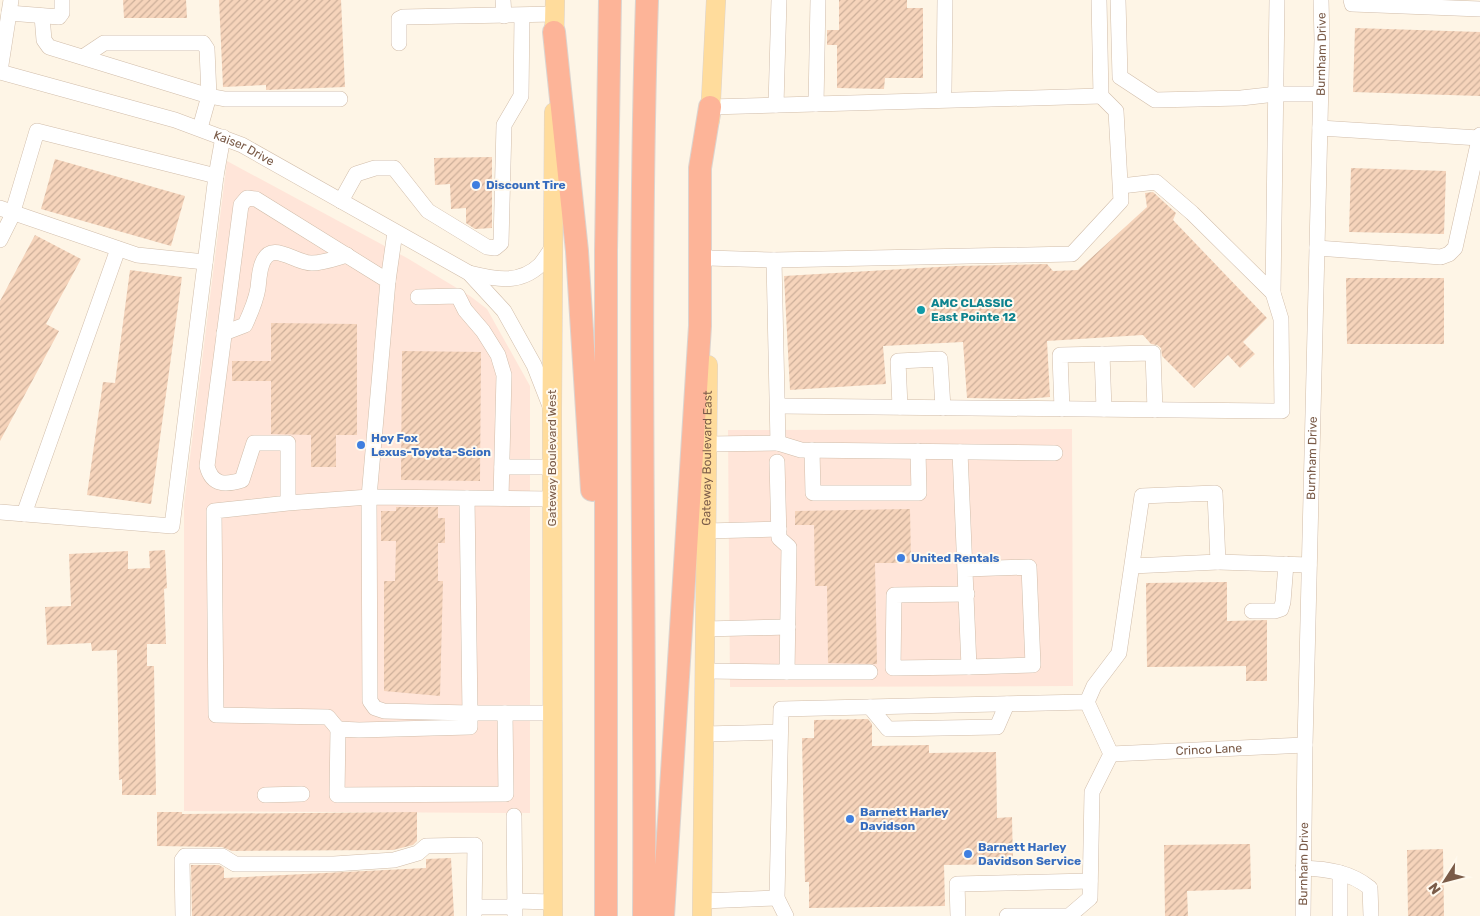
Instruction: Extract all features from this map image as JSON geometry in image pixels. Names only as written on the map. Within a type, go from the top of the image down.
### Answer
[{"type":"highway","points":[[606,916],[606,251],[610,0]]},
{"type":"highway","points":[[644,916],[642,338],[644,93],[647,0]]},
{"type":"highway","points":[[554,16],[581,301],[593,501],[593,700],[606,770]]},
{"type":"highway","points":[[663,916],[700,326],[700,168],[710,107]]},
{"type":"main road","name":"Gateway Boulevard East","points":[[703,908],[710,107],[716,0]]},
{"type":"main road","name":"Gateway Boulevard West","points":[[553,909],[552,410],[554,16]]},
{"type":"street","points":[[0,66],[7,16],[59,17],[61,15],[62,0]]},
{"type":"street","points":[[503,0],[504,16]]},
{"type":"street","points":[[776,105],[779,0]]},
{"type":"street","points":[[816,104],[818,0]]},
{"type":"street","points":[[944,90],[945,0]]},
{"type":"street","points":[[708,258],[774,260],[1072,254],[1122,201],[1116,111],[1101,96],[1099,0]]},
{"type":"street","points":[[1118,0],[1120,78],[1155,100],[1240,98],[1276,94],[1320,94]]},
{"type":"street","points":[[778,406],[1282,411],[1282,319],[1273,293],[1277,0]]},
{"type":"street","name":"Burnham Drive","points":[[1303,916],[1305,745],[1320,128],[1321,0]]},
{"type":"street","points":[[1351,0],[1352,4],[1480,9]]},
{"type":"street","points":[[42,16],[44,40],[48,47],[209,96],[224,99],[340,99]]},
{"type":"street","points":[[341,201],[356,174],[375,168],[394,168],[428,211],[487,248],[495,248],[501,243],[504,125],[521,96],[522,16]]},
{"type":"street","points":[[399,43],[399,19],[403,17],[554,16]]},
{"type":"street","points":[[83,57],[104,44],[203,43],[207,49],[209,96],[200,128]]},
{"type":"street","name":"Kaiser Drive","points":[[0,66],[200,128],[242,145],[467,272],[497,279],[520,277],[540,264],[554,245]]},
{"type":"street","points":[[710,107],[1101,96]]},
{"type":"street","points":[[1317,248],[1441,257],[1449,254],[1455,248],[1480,137],[1320,128]]},
{"type":"street","points":[[0,240],[7,210],[38,131],[216,176]]},
{"type":"street","points":[[0,512],[172,526],[222,137]]},
{"type":"street","points":[[1120,186],[1156,182],[1192,213],[1273,293]]},
{"type":"street","points":[[288,503],[288,443],[254,443],[242,480],[231,483],[217,482],[210,475],[207,466],[241,205],[248,198],[256,199],[388,281]]},
{"type":"street","points":[[7,210],[137,255],[206,262]]},
{"type":"street","points":[[395,232],[388,281],[369,498],[370,701],[375,708],[384,711],[552,713]]},
{"type":"street","points":[[24,514],[118,249]]},
{"type":"street","points":[[224,333],[245,324],[254,306],[264,258],[272,252],[283,253],[298,260],[312,263],[347,255]]},
{"type":"street","points":[[774,260],[778,443]]},
{"type":"street","points":[[467,272],[458,296],[465,310],[483,331],[498,355],[504,375],[501,498]]},
{"type":"street","name":"Kaiser Drive","points":[[467,272],[504,311],[534,365],[552,410]]},
{"type":"street","points":[[418,297],[458,296]]},
{"type":"street","points":[[1062,409],[1060,354],[1153,353],[1155,410]]},
{"type":"street","points":[[1102,354],[1104,409]]},
{"type":"street","points":[[900,407],[898,361],[940,359],[943,408]]},
{"type":"street","points":[[707,444],[778,443],[801,450],[1055,453]]},
{"type":"street","points":[[812,450],[813,493],[920,493],[918,451]]},
{"type":"street","points":[[960,452],[969,666]]},
{"type":"street","points":[[777,462],[779,538],[789,547],[787,672]]},
{"type":"street","points":[[502,467],[552,467]]},
{"type":"street","points":[[1007,916],[1069,916],[1090,898],[1092,792],[1111,754],[1087,702],[1094,686],[1120,653],[1142,496],[1215,493],[1218,562]]},
{"type":"street","points":[[505,713],[506,794],[337,796],[338,729],[328,717],[216,715],[214,512],[288,503],[369,498],[552,499]]},
{"type":"street","points":[[338,729],[470,727],[467,498]]},
{"type":"street","points":[[706,532],[779,529]]},
{"type":"street","points":[[1132,566],[1218,562],[1309,564]]},
{"type":"street","points":[[1252,611],[1278,611],[1281,609],[1286,564]]},
{"type":"street","points":[[966,569],[1029,567],[1032,665],[893,668],[894,595],[967,594]]},
{"type":"street","points":[[705,629],[788,627]]},
{"type":"street","points":[[705,671],[870,672]]},
{"type":"street","points":[[786,916],[777,898],[781,709],[1087,702]]},
{"type":"street","points":[[870,707],[888,729],[997,727],[1006,704]]},
{"type":"street","points":[[704,734],[780,732]]},
{"type":"street","name":"Crinco Lane","points":[[1111,754],[1305,745]]},
{"type":"street","points":[[265,795],[302,794]]},
{"type":"street","points":[[514,816],[515,908]]},
{"type":"street","points":[[183,916],[182,860],[185,856],[222,856],[234,864],[334,864],[394,860],[418,853],[426,846],[475,845],[474,912],[515,908],[553,909]]},
{"type":"street","points":[[1303,868],[1328,869],[1360,880],[1370,888],[1371,916]]},
{"type":"street","points":[[1340,873],[1340,916]]},
{"type":"street","points":[[958,916],[957,884],[1090,881]]},
{"type":"street","points":[[703,908],[777,898]]},
{"type":"shaded area","name":"Hoy Fox Lexus-Toyota-Scion","points":[[227,161],[407,258],[470,296],[487,309],[530,386],[530,813],[184,811],[184,505]]},
{"type":"shaded area","name":"United Rentals","points":[[1072,429],[1073,686],[730,687],[728,430]]},
{"type":"building","points":[[123,0],[186,0],[187,18],[124,18]]},
{"type":"building","points":[[219,0],[341,0],[345,87],[266,90],[266,85],[223,87]]},
{"type":"building","points":[[839,0],[907,0],[907,8],[923,8],[923,78],[885,78],[884,89],[837,88],[837,45],[827,45],[827,30],[839,30]]},
{"type":"building","points":[[1355,28],[1480,32],[1480,96],[1353,92]]},
{"type":"building","points":[[492,157],[492,228],[475,229],[466,223],[466,208],[451,209],[450,184],[435,185],[434,158]]},
{"type":"building","points":[[55,159],[185,196],[171,246],[41,209]]},
{"type":"building","points":[[1351,168],[1446,171],[1444,234],[1349,232]]},
{"type":"building","points":[[1153,192],[1176,213],[1173,220],[1267,318],[1243,342],[1255,354],[1240,368],[1228,355],[1194,388],[1162,356],[1161,348],[1151,344],[1143,335],[1047,341],[1050,397],[1023,399],[967,398],[963,342],[883,346],[886,384],[790,390],[784,276],[955,266],[1047,264],[1053,271],[1078,270],[1147,207],[1145,193]]},
{"type":"building","points":[[35,235],[81,259],[46,324],[59,331],[0,441],[0,301]]},
{"type":"building","points":[[130,270],[182,277],[151,504],[87,495],[103,382],[115,383]]},
{"type":"building","points":[[1346,278],[1444,278],[1444,344],[1347,344]]},
{"type":"building","points":[[271,323],[357,324],[357,435],[336,435],[336,467],[311,467],[311,435],[271,434],[271,381],[232,381],[232,361],[271,361]]},
{"type":"building","points":[[402,351],[481,352],[480,481],[401,480]]},
{"type":"building","points":[[396,507],[438,507],[438,518],[445,518],[445,543],[438,543],[438,581],[443,581],[440,696],[384,691],[384,581],[395,581],[396,541],[381,541],[381,511],[396,511]]},
{"type":"building","points":[[910,509],[911,563],[875,563],[877,664],[828,663],[827,586],[815,586],[814,525],[795,525],[795,511]]},
{"type":"building","points":[[165,550],[167,588],[164,589],[166,644],[147,644],[147,666],[154,666],[156,795],[122,795],[122,779],[119,780],[117,650],[92,651],[91,643],[47,645],[45,607],[71,606],[69,554],[128,551],[128,569],[150,568],[149,551]]},
{"type":"building","points":[[1227,582],[1227,621],[1267,620],[1267,681],[1246,681],[1246,666],[1147,667],[1146,583]]},
{"type":"building","points":[[868,719],[872,724],[872,746],[929,745],[929,753],[996,752],[997,818],[1012,817],[1013,864],[944,865],[945,906],[809,908],[809,882],[805,882],[802,738],[814,738],[814,720]]},
{"type":"building","points":[[157,812],[182,812],[182,814],[417,812],[417,841],[413,845],[393,850],[232,851],[222,847],[157,846]]},
{"type":"building","points":[[1250,844],[1251,889],[1187,891],[1188,916],[1165,916],[1164,845]]},
{"type":"building","points":[[1443,849],[1444,916],[1408,916],[1407,850]]},
{"type":"building","points":[[451,858],[454,916],[192,916],[191,865],[219,865],[224,868],[224,878],[426,868],[426,859]]},
{"type":"place","name":"Discount Tire","points":[[476,185]]},
{"type":"place","name":"AMC CLASSIC East Pointe 12","points":[[921,310]]},
{"type":"place","name":"Hoy Fox Lexus-Toyota-Scion","points":[[361,445]]},
{"type":"place","name":"United Rentals","points":[[901,558]]},
{"type":"place","name":"Barnett Harley Davidson","points":[[850,819]]},
{"type":"place","name":"Barnett Harley Davidson Service","points":[[968,854]]}]
